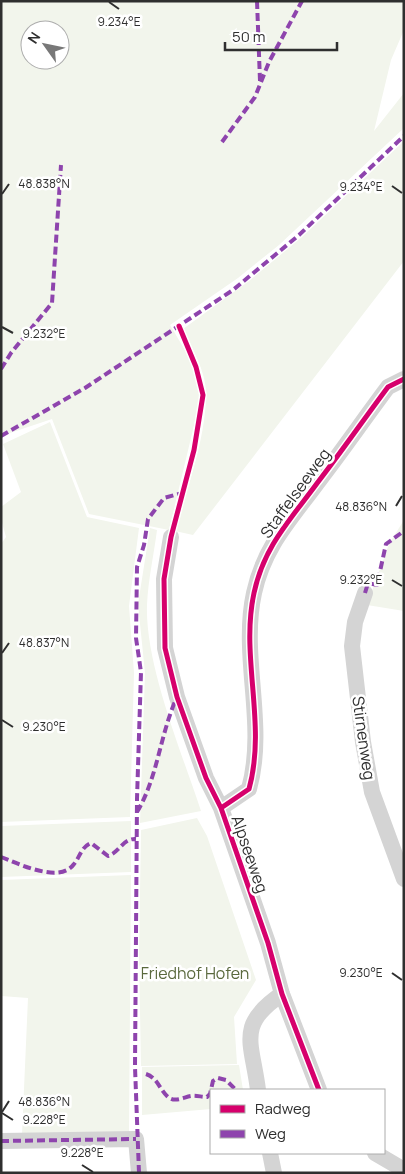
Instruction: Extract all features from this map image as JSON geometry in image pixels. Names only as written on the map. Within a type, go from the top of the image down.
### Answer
[{"type":"street","name":"Staffelseeweg","points":[[221,808],[249,789],[256,766],[256,723],[250,647],[254,593],[271,545],[388,387],[404,379]]},
{"type":"street","name":"Alpseeweg","points":[[171,536],[164,578],[165,648],[178,697],[206,778],[221,808],[268,943],[282,994],[319,1089]]},
{"type":"street","name":"Stirnenweg","points":[[365,593],[355,622],[352,646],[363,742],[372,792],[404,879]]},
{"type":"street","points":[[258,1089],[250,1029],[263,1006],[282,994]]},
{"type":"street","points":[[1,1141],[136,1139],[139,1173]]},
{"type":"street","points":[[270,1154],[274,1173]]},
{"type":"street","points":[[377,1154],[404,1170]]},
{"type":"green space","points":[[1,1],[404,1],[404,30],[391,60],[374,131],[404,93],[404,128],[279,245],[238,278],[170,325],[195,367],[201,396],[169,530],[89,514],[52,419],[1,436]]},
{"type":"green space","points":[[404,141],[404,261],[193,535],[175,531],[199,446],[203,428],[206,393],[204,377],[183,329],[249,281],[302,237]]},
{"type":"green space","points":[[50,422],[87,517],[139,528],[129,606],[134,673],[130,817],[1,822],[1,544],[6,537],[1,519],[1,507],[21,492],[3,444]]},
{"type":"green space","points":[[404,520],[404,611],[367,605],[389,544]]},
{"type":"green space","points":[[150,528],[157,530],[147,605],[152,654],[166,709],[201,811],[140,823],[145,673],[138,604]]},
{"type":"green space","name":"Friedhof Hofen","points":[[197,818],[207,836],[256,980],[234,1017],[237,1064],[141,1066],[139,955],[141,830]]},
{"type":"green space","points":[[131,821],[131,872],[1,877],[1,826]]},
{"type":"green space","points":[[131,875],[129,1133],[22,1134],[28,998],[1,996],[1,880]]},
{"type":"green space","points":[[239,1065],[243,1089],[210,1089],[210,1109],[142,1115],[142,1067]]},
{"type":"marked path","points":[[257,1],[260,81]]},
{"type":"marked path","points":[[222,142],[255,97],[269,62],[302,1]]},
{"type":"marked path","points":[[1,436],[85,388],[233,290],[299,235],[404,136]]},
{"type":"marked path","points":[[1,369],[11,353],[52,303],[61,165]]},
{"type":"marked path","points":[[139,1173],[135,1067],[137,799],[141,672],[136,638],[137,567],[144,545],[148,519],[164,498],[182,493]]},
{"type":"marked path","points":[[365,593],[368,583],[377,585],[386,544],[404,531]]},
{"type":"marked path","points":[[137,812],[150,784],[171,711],[177,697]]},
{"type":"marked path","points":[[1,857],[39,871],[59,872],[68,870],[83,850],[91,843],[108,856],[116,852],[128,841],[136,839]]},
{"type":"marked path","points":[[146,1074],[156,1081],[168,1097],[174,1100],[193,1096],[207,1097],[210,1094]]},
{"type":"marked path","points":[[211,1089],[213,1081],[218,1078],[226,1080],[235,1089]]},
{"type":"marked path","points":[[1,1141],[136,1139]]},
{"type":"cycle path","points":[[179,326],[196,367],[203,395],[194,450],[171,537],[164,579],[165,648],[177,697],[206,778],[221,808],[268,943],[282,994],[319,1089]]},
{"type":"cycle path","points":[[221,808],[249,789],[254,765],[255,715],[251,666],[251,617],[254,593],[264,561],[289,521],[388,387],[404,379]]}]
